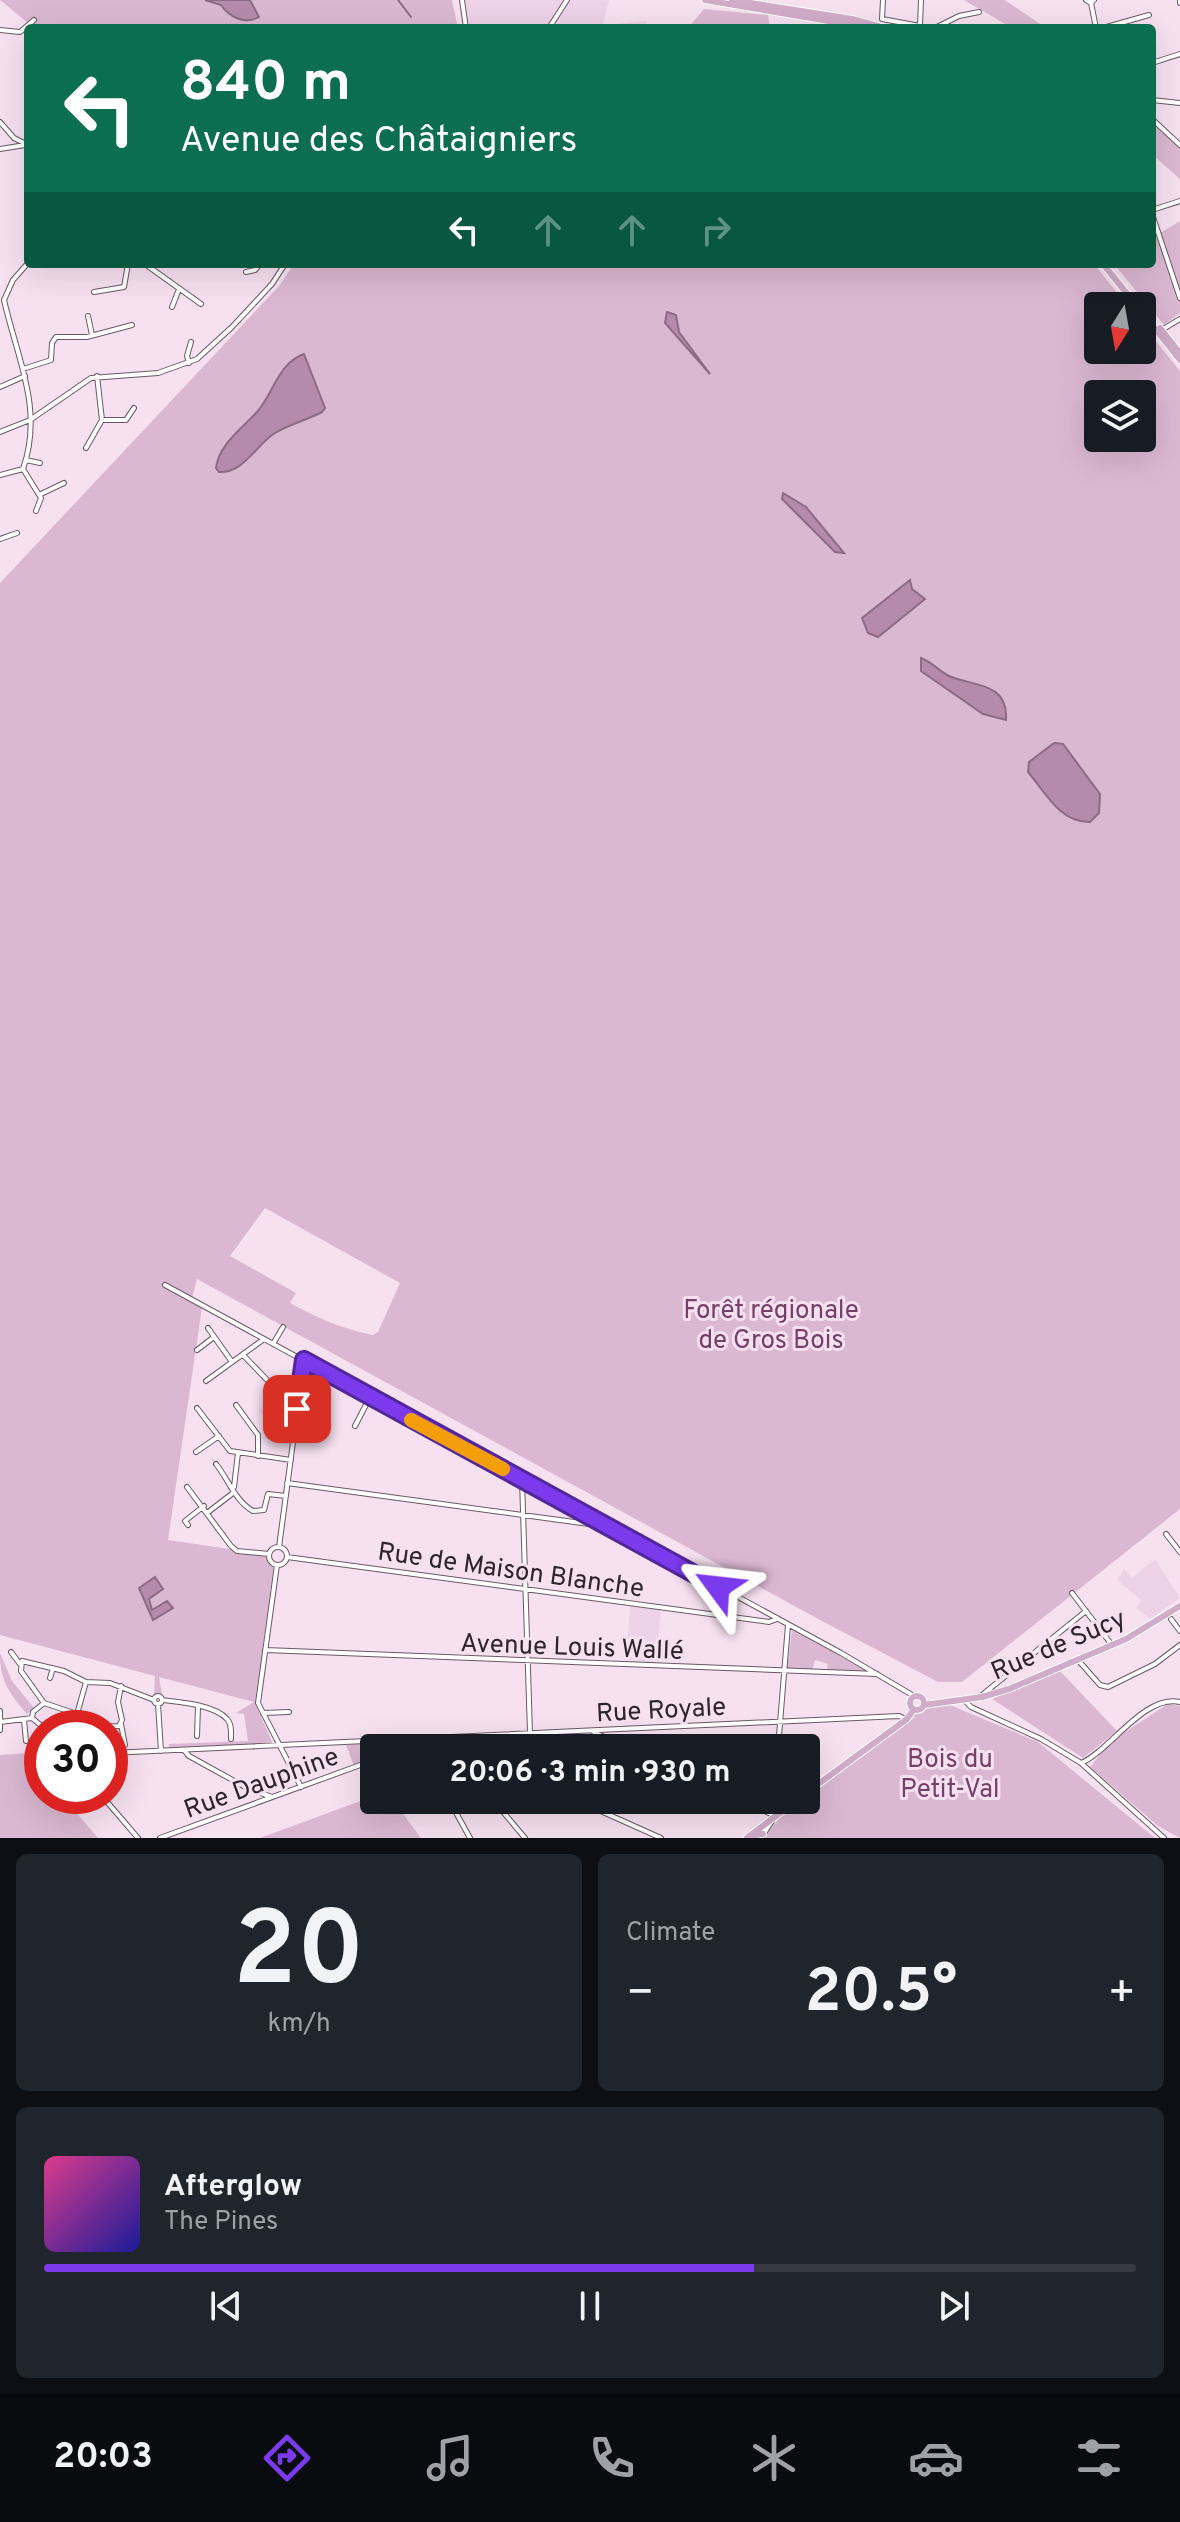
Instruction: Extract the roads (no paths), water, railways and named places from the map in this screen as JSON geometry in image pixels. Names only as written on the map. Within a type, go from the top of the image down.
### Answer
[{"type":"main road","points":[[705,0],[847,24]]},
{"type":"main road","points":[[732,0],[872,24]]},
{"type":"main road","points":[[1109,268],[1128,292]]},
{"type":"main road","points":[[1156,327],[1180,360]]},
{"type":"main road","points":[[1160,332],[1180,353]]},
{"type":"main road","name":"Rue de Sucy","points":[[926,1702],[979,1698],[1112,1645],[1180,1606]]},
{"type":"main road","points":[[914,1709],[910,1702],[914,1696],[926,1702]]},
{"type":"main road","points":[[820,1783],[926,1702]]},
{"type":"main road","points":[[756,1835],[778,1814]]},
{"type":"street","points":[[462,0],[465,24]]},
{"type":"street","points":[[551,24],[565,0]]},
{"type":"street","points":[[883,0],[882,19],[906,24]]},
{"type":"street","points":[[920,24],[921,0]]},
{"type":"street","points":[[1091,1],[1095,24]]},
{"type":"street","points":[[943,24],[959,16],[979,12]]},
{"type":"street","points":[[1117,24],[1149,15]]},
{"type":"street","points":[[29,24],[34,20]]},
{"type":"street","points":[[0,30],[20,32],[24,29]]},
{"type":"street","points":[[1156,62],[1180,54]]},
{"type":"street","points":[[1156,100],[1180,103]]},
{"type":"street","points":[[0,122],[14,138],[24,143]]},
{"type":"street","points":[[1156,123],[1180,145]]},
{"type":"street","points":[[0,149],[24,146]]},
{"type":"street","points":[[1156,210],[1180,201]]},
{"type":"street","points":[[1156,224],[1180,298]]},
{"type":"street","points":[[23,469],[32,418],[25,376],[2,300],[24,268]]},
{"type":"street","points":[[94,292],[124,287],[127,268]]},
{"type":"street","points":[[150,268],[201,304]]},
{"type":"street","points":[[246,272],[257,268]]},
{"type":"street","points":[[0,432],[32,418],[82,381],[97,376],[148,375],[189,363],[232,327],[272,284],[282,268]]},
{"type":"street","points":[[172,307],[179,289]]},
{"type":"street","points":[[88,316],[92,335]]},
{"type":"street","points":[[1160,332],[1180,319]]},
{"type":"street","points":[[225,320],[232,327]]},
{"type":"street","points":[[23,369],[51,360],[52,343],[56,337],[92,335],[132,325]]},
{"type":"street","points":[[189,363],[187,356],[191,342]]},
{"type":"street","points":[[0,387],[25,376]]},
{"type":"street","points":[[86,448],[102,420],[97,376]]},
{"type":"street","points":[[102,420],[126,420],[134,408]]},
{"type":"street","points":[[26,460],[40,463]]},
{"type":"street","points":[[0,475],[23,469]]},
{"type":"street","points":[[23,469],[40,495],[36,511]]},
{"type":"street","points":[[40,495],[64,483]]},
{"type":"street","points":[[0,539],[17,533]]},
{"type":"street","points":[[165,1285],[914,1696]]},
{"type":"street","points":[[273,1344],[283,1327]]},
{"type":"street","points":[[208,1328],[232,1362]]},
{"type":"street","points":[[197,1350],[214,1336]]},
{"type":"street","points":[[206,1381],[264,1339]]},
{"type":"street","points":[[242,1355],[270,1383],[271,1389]]},
{"type":"street","points":[[301,1787],[258,1703],[277,1565],[287,1557],[279,1547],[304,1360]]},
{"type":"street","points":[[355,1426],[370,1397]]},
{"type":"street","points":[[236,1405],[258,1435],[258,1456]]},
{"type":"street","points":[[197,1408],[230,1451],[291,1460]]},
{"type":"street","points":[[196,1452],[219,1436]]},
{"type":"street","points":[[207,1513],[234,1490],[238,1453]]},
{"type":"street","points":[[216,1464],[244,1506],[259,1512],[264,1510],[268,1494],[286,1496]]},
{"type":"street","points":[[224,1475],[237,1467]]},
{"type":"street","points":[[522,1479],[530,1733]]},
{"type":"street","points":[[287,1483],[593,1524],[597,1520]]},
{"type":"street","points":[[187,1487],[237,1551],[269,1554],[279,1547]]},
{"type":"street","points":[[188,1525],[185,1521],[204,1506]]},
{"type":"street","points":[[1166,1534],[1180,1552]]},
{"type":"street","points":[[269,1554],[271,1563],[277,1565]]},
{"type":"street","name":"Rue de Maison Blanche","points":[[287,1557],[772,1622],[777,1619]]},
{"type":"street","points":[[1072,1593],[1112,1645]]},
{"type":"street","points":[[979,1710],[979,1698],[1086,1611]]},
{"type":"street","points":[[1171,1619],[1180,1631]]},
{"type":"street","points":[[779,1734],[788,1625]]},
{"type":"street","points":[[1077,1659],[1100,1685],[1108,1687],[1155,1664],[1180,1645]]},
{"type":"street","name":"Avenue Louis Wallé","points":[[265,1650],[784,1673],[878,1674]]},
{"type":"street","points":[[11,1652],[20,1664],[23,1676],[44,1703],[63,1710]]},
{"type":"street","points":[[20,1664],[26,1661],[86,1682],[121,1686],[158,1701],[198,1706],[228,1720],[231,1739]]},
{"type":"street","points":[[50,1678],[53,1668]]},
{"type":"street","points":[[78,1710],[86,1682]]},
{"type":"street","points":[[121,1686],[121,1710]]},
{"type":"street","points":[[963,1699],[1081,1763],[1164,1838]]},
{"type":"street","points":[[158,1701],[161,1751]]},
{"type":"street","points":[[1081,1763],[1162,1703],[1180,1702]]},
{"type":"street","points":[[35,1710],[44,1703]]},
{"type":"street","points":[[197,1736],[198,1706]]},
{"type":"street","points":[[0,1711],[0,1730]]},
{"type":"street","points":[[263,1713],[289,1712]]},
{"type":"street","name":"Rue Royale","points":[[522,1734],[899,1716],[907,1719]]},
{"type":"street","points":[[0,1722],[24,1720]]},
{"type":"street","points":[[593,1730],[600,1734]]},
{"type":"street","name":"Rue Royale","points":[[128,1752],[360,1744]]},
{"type":"street","points":[[184,1750],[189,1756],[247,1788],[272,1797]]},
{"type":"street","name":"Rue Dauphine","points":[[160,1838],[360,1765]]},
{"type":"street","points":[[117,1814],[138,1838]]},
{"type":"street","points":[[457,1814],[470,1838]]},
{"type":"street","points":[[505,1814],[525,1838]]},
{"type":"street","points":[[607,1814],[661,1838]]},
{"type":"street","points":[[771,1814],[775,1816]]},
{"type":"waterway","points":[[398,0],[411,17]]},
{"type":"park label","name":"Forêt régionale de Gros Bois","points":[[771,1324]]},
{"type":"park label","name":"Bois du Petit-Val","points":[[950,1773]]}]
